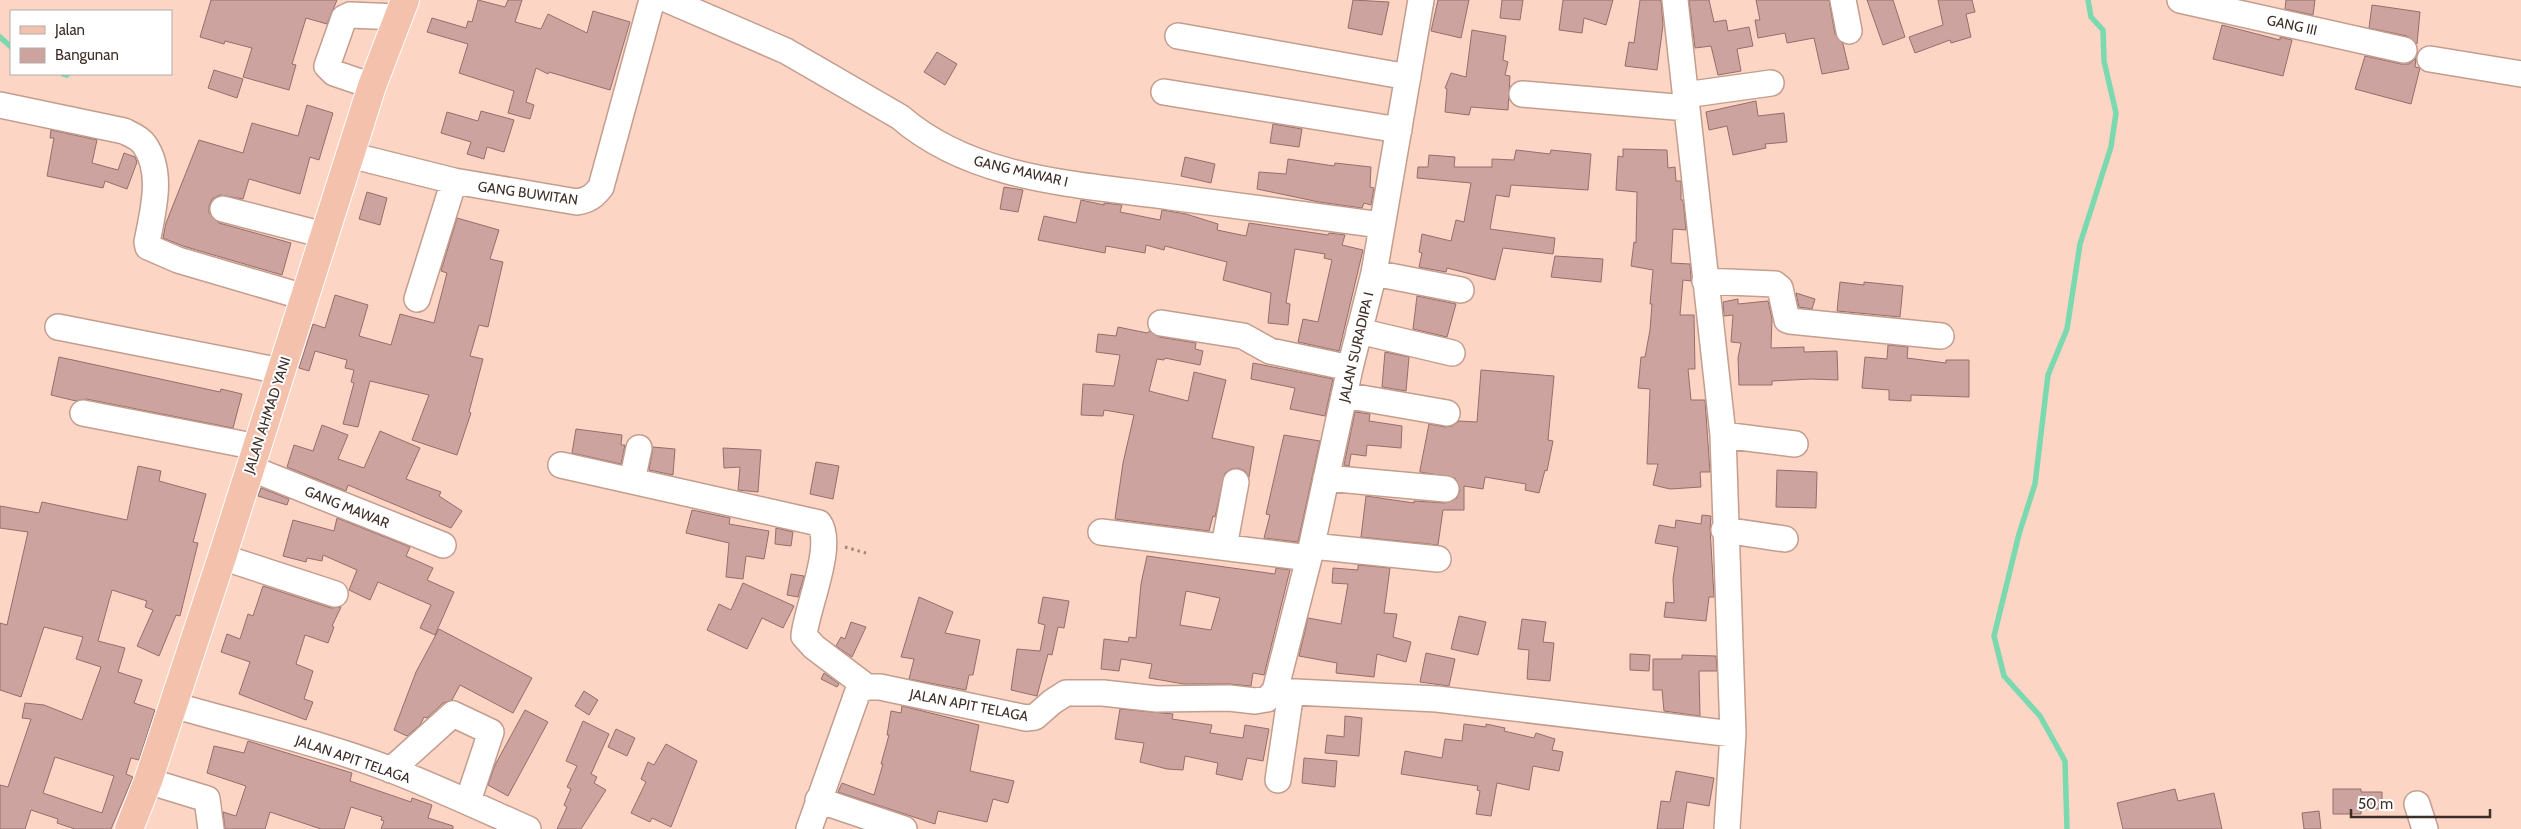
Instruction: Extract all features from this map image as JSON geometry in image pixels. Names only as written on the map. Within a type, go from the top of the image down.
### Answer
[{"type":"main road","name":"JALAN AHMAD YANI","points":[[129,829],[148,781],[222,557],[372,86],[401,9]]},
{"type":"street","name":"GANG BUWITAN","points":[[350,155],[454,181],[578,202],[587,200],[600,187],[652,0]]},
{"type":"street","name":"GANG MAWAR I","points":[[668,0],[786,51],[900,117],[915,130],[971,161],[1049,180],[1382,225]]},
{"type":"street","name":"JALAN SURADIPA I","points":[[1278,780],[1283,692],[1310,552],[1344,395],[1374,273],[1421,0]]},
{"type":"street","points":[[1675,0],[1723,435],[1724,530],[1733,734],[1727,829]]},
{"type":"street","points":[[1843,0],[1850,31]]},
{"type":"street","name":"GANG III","points":[[2180,0],[2404,50]]},
{"type":"street","points":[[372,86],[334,73],[327,66],[344,18],[350,15],[401,9]]},
{"type":"street","points":[[1178,36],[1408,77]]},
{"type":"street","points":[[2430,59],[2521,74]]},
{"type":"street","points":[[1522,94],[1686,102],[1771,83]]},
{"type":"street","points":[[1164,92],[1399,130]]},
{"type":"street","points":[[0,105],[124,131],[141,141],[148,153],[156,181],[147,242],[148,247],[178,260],[304,297]]},
{"type":"street","points":[[417,299],[454,181]]},
{"type":"street","points":[[223,209],[324,235]]},
{"type":"street","points":[[1374,273],[1461,290]]},
{"type":"street","points":[[1705,282],[1775,284],[1780,288],[1787,320],[1941,336]]},
{"type":"street","points":[[1160,324],[1243,336],[1270,351],[1350,368]]},
{"type":"street","points":[[58,327],[281,371]]},
{"type":"street","points":[[1359,332],[1452,353]]},
{"type":"street","points":[[1344,395],[1447,413]]},
{"type":"street","name":"GANG MAWAR","points":[[83,413],[254,457],[443,546]]},
{"type":"street","points":[[1723,435],[1795,444]]},
{"type":"street","points":[[632,481],[639,448]]},
{"type":"street","points":[[561,465],[819,523],[822,527],[824,544],[804,636],[814,647],[868,687]]},
{"type":"street","points":[[1326,478],[1446,489]]},
{"type":"street","points":[[1224,548],[1236,482]]},
{"type":"street","points":[[1724,530],[1785,539]]},
{"type":"street","points":[[1101,532],[1224,548],[1438,559]]},
{"type":"street","points":[[222,557],[335,594]]},
{"type":"street","points":[[808,829],[858,691],[868,687]]},
{"type":"street","name":"JALAN APIT TELAGA","points":[[868,687],[880,687],[1026,718],[1035,718],[1052,702],[1066,693],[1103,693],[1157,699],[1229,698],[1255,701],[1267,699],[1283,692]]},
{"type":"street","points":[[1283,692],[1437,699],[1733,734]]},
{"type":"street","name":"JALAN APIT TELAGA","points":[[173,705],[311,743],[391,770],[468,801],[498,823],[528,829]]},
{"type":"street","points":[[391,770],[452,714],[491,732],[468,801]]},
{"type":"street","points":[[148,781],[207,799],[210,829]]},
{"type":"street","points":[[818,800],[904,829]]},
{"type":"street","points":[[2417,804],[2425,829]]},
{"type":"path","points":[[852,548],[866,553]]},
{"type":"building","points":[[211,0],[337,0],[327,24],[306,18],[292,64],[296,65],[289,90],[243,77],[252,48],[225,41],[224,44],[200,37]]},
{"type":"building","points":[[478,0],[505,7],[508,0],[522,0],[515,22],[541,29],[548,14],[587,33],[593,11],[630,22],[610,90],[549,72],[548,74],[536,68],[526,102],[534,105],[530,119],[508,113],[514,91],[459,73],[468,44],[427,32],[432,18],[466,28],[468,21],[472,22]]},
{"type":"building","points":[[1353,0],[1389,2],[1382,35],[1348,28]]},
{"type":"building","points":[[1438,0],[1469,0],[1461,38],[1431,31]]},
{"type":"building","points":[[1502,0],[1523,0],[1520,20],[1500,18]]},
{"type":"building","points":[[1563,0],[1613,0],[1606,25],[1584,18],[1582,33],[1559,30]]},
{"type":"building","points":[[1640,0],[1661,0],[1663,25],[1657,70],[1625,66],[1629,42],[1634,43]]},
{"type":"building","points":[[1689,0],[1709,0],[1714,22],[1726,20],[1728,31],[1749,27],[1753,46],[1737,49],[1741,71],[1718,75],[1711,46],[1695,48]]},
{"type":"building","points":[[1756,0],[1829,0],[1835,34],[1843,44],[1849,69],[1822,74],[1814,38],[1787,43],[1785,33],[1758,38],[1755,20],[1760,20]]},
{"type":"building","points":[[1867,0],[1893,0],[1905,37],[1883,45]]},
{"type":"building","points":[[1938,0],[1972,0],[1975,12],[1966,14],[1971,37],[1951,43],[1950,40],[1915,53],[1909,37],[1943,25]]},
{"type":"building","points":[[2286,0],[2315,0],[2313,15],[2285,9]]},
{"type":"building","points":[[2372,5],[2420,12],[2417,44],[2407,36],[2369,28]]},
{"type":"building","points":[[2222,25],[2280,40],[2280,37],[2292,40],[2283,76],[2213,59]]},
{"type":"building","points":[[1472,30],[1506,36],[1503,60],[1508,62],[1505,75],[1510,76],[1508,110],[1471,107],[1469,115],[1445,112],[1447,89],[1445,88],[1451,73],[1466,77]]},
{"type":"building","points":[[937,52],[957,64],[945,85],[924,72]]},
{"type":"building","points":[[2365,56],[2401,64],[2409,64],[2416,58],[2415,67],[2420,68],[2411,104],[2355,89]]},
{"type":"building","points":[[214,70],[243,79],[237,98],[208,88]]},
{"type":"building","points":[[1756,101],[1758,116],[1784,113],[1787,142],[1765,144],[1766,148],[1733,155],[1727,126],[1709,130],[1706,112]]},
{"type":"building","points":[[307,105],[333,113],[319,160],[310,157],[300,194],[249,179],[243,199],[220,195],[212,199],[209,206],[209,213],[219,223],[291,243],[282,275],[183,246],[163,238],[166,223],[199,140],[243,153],[252,123],[298,136]]},
{"type":"building","points":[[481,111],[514,120],[504,152],[487,147],[484,159],[467,154],[471,142],[441,133],[447,112],[478,121]]},
{"type":"building","points":[[1273,124],[1302,129],[1299,147],[1270,143]]},
{"type":"building","points":[[51,130],[97,140],[92,163],[118,170],[124,153],[135,157],[137,162],[127,189],[105,181],[103,188],[47,176],[54,138],[50,138]]},
{"type":"building","points":[[1623,149],[1667,150],[1668,168],[1675,167],[1676,181],[1681,181],[1681,200],[1683,200],[1686,230],[1673,229],[1671,263],[1690,264],[1691,281],[1683,280],[1680,315],[1694,315],[1695,369],[1688,369],[1691,400],[1705,400],[1710,472],[1700,472],[1701,487],[1670,489],[1653,485],[1658,464],[1647,464],[1650,389],[1638,388],[1641,357],[1645,357],[1650,330],[1653,270],[1631,266],[1634,242],[1636,243],[1637,192],[1616,190],[1618,156],[1623,157]]},
{"type":"building","points":[[1516,150],[1550,154],[1551,150],[1591,154],[1588,190],[1511,185],[1509,197],[1496,195],[1490,229],[1555,238],[1553,254],[1503,248],[1495,280],[1447,268],[1446,272],[1419,267],[1422,253],[1419,252],[1422,234],[1451,241],[1456,220],[1464,222],[1471,183],[1417,178],[1418,167],[1428,167],[1429,155],[1455,157],[1454,167],[1492,167],[1492,159],[1514,160]]},
{"type":"building","points":[[1185,157],[1215,164],[1211,183],[1181,176]]},
{"type":"building","points":[[1288,159],[1334,166],[1335,163],[1371,167],[1370,187],[1374,188],[1371,205],[1364,203],[1362,208],[1319,202],[1257,189],[1259,172],[1286,174]]},
{"type":"building","points":[[1004,187],[1023,190],[1018,212],[1000,209]]},
{"type":"building","points":[[367,192],[387,198],[380,225],[359,219]]},
{"type":"building","points":[[1081,200],[1104,205],[1104,203],[1122,205],[1120,212],[1160,220],[1162,210],[1186,214],[1218,224],[1217,230],[1246,236],[1249,223],[1328,235],[1329,233],[1345,235],[1342,245],[1363,250],[1339,351],[1298,342],[1303,319],[1318,322],[1332,260],[1324,258],[1325,254],[1295,249],[1286,303],[1290,304],[1288,325],[1268,323],[1271,293],[1223,280],[1227,262],[1165,246],[1164,250],[1146,245],[1145,253],[1106,246],[1105,253],[1038,240],[1044,216],[1076,223]]},
{"type":"building","points":[[457,218],[499,230],[490,259],[503,262],[488,327],[479,325],[470,356],[483,359],[469,412],[471,413],[457,455],[412,440],[429,395],[370,381],[358,427],[343,424],[354,383],[351,382],[354,370],[345,368],[347,360],[315,351],[309,371],[299,368],[313,324],[325,328],[335,295],[368,305],[359,336],[391,345],[400,314],[434,323],[447,273],[441,271]]},
{"type":"building","points":[[1555,256],[1603,259],[1601,282],[1551,277]]},
{"type":"building","points":[[1840,282],[1864,285],[1864,282],[1903,286],[1900,317],[1837,311]]},
{"type":"building","points":[[1796,293],[1815,299],[1812,309],[1799,307]]},
{"type":"building","points":[[1417,296],[1456,304],[1447,337],[1413,329]]},
{"type":"building","points":[[1738,299],[1738,304],[1768,301],[1772,319],[1771,348],[1804,347],[1804,352],[1837,351],[1838,380],[1811,379],[1772,381],[1772,385],[1739,385],[1738,358],[1741,343],[1731,342],[1733,315],[1724,316],[1723,302]]},
{"type":"building","points":[[1118,327],[1147,333],[1150,331],[1159,337],[1196,343],[1195,349],[1203,351],[1200,365],[1165,358],[1164,360],[1157,359],[1149,391],[1188,401],[1194,372],[1226,380],[1212,438],[1254,447],[1249,477],[1245,471],[1238,468],[1231,469],[1225,473],[1215,517],[1213,516],[1209,531],[1115,519],[1123,463],[1134,415],[1104,410],[1103,416],[1081,415],[1083,384],[1114,386],[1120,355],[1096,352],[1098,334],[1116,336]]},
{"type":"building","points":[[1888,345],[1908,347],[1907,358],[1946,363],[1946,360],[1969,360],[1969,397],[1911,395],[1911,401],[1889,400],[1889,390],[1862,388],[1865,357],[1887,359]]},
{"type":"building","points":[[1385,352],[1409,357],[1406,391],[1382,387]]},
{"type":"building","points":[[59,357],[220,392],[221,389],[242,394],[233,428],[86,399],[76,401],[51,395]]},
{"type":"building","points":[[1253,363],[1333,379],[1325,416],[1290,409],[1295,388],[1251,379]]},
{"type":"building","points":[[1481,370],[1554,376],[1548,440],[1553,441],[1547,471],[1545,470],[1539,493],[1525,490],[1526,484],[1485,477],[1483,489],[1464,486],[1464,510],[1443,510],[1438,545],[1361,537],[1366,496],[1414,503],[1414,501],[1445,503],[1457,498],[1460,490],[1455,478],[1420,472],[1420,470],[1429,424],[1445,427],[1452,426],[1459,421],[1477,422]]},
{"type":"building","points":[[1355,412],[1370,414],[1369,421],[1402,426],[1401,448],[1367,445],[1366,456],[1351,454],[1349,466],[1344,465]]},
{"type":"building","points":[[322,425],[348,435],[338,459],[364,468],[380,431],[420,448],[406,479],[441,492],[439,496],[462,511],[451,528],[348,485],[346,491],[287,467],[294,445],[313,451]]},
{"type":"building","points":[[576,429],[622,435],[621,445],[625,445],[621,464],[572,453]]},
{"type":"building","points":[[1284,435],[1320,441],[1298,542],[1264,538],[1270,515],[1266,514]]},
{"type":"building","points":[[653,447],[675,449],[673,475],[649,470]]},
{"type":"building","points":[[723,448],[761,450],[758,492],[738,490],[740,467],[724,468]]},
{"type":"building","points":[[816,462],[839,466],[833,499],[810,494]]},
{"type":"building","points":[[138,466],[161,471],[159,481],[206,494],[193,542],[198,543],[180,616],[176,615],[159,656],[137,646],[153,610],[145,607],[147,601],[112,590],[98,641],[125,648],[118,672],[142,680],[134,703],[155,710],[139,760],[131,758],[126,774],[133,777],[111,829],[75,829],[57,823],[58,819],[31,810],[25,829],[0,829],[0,785],[8,787],[31,719],[22,718],[25,703],[44,705],[82,720],[101,667],[76,659],[83,637],[44,627],[21,697],[0,690],[0,623],[7,625],[28,532],[0,528],[0,506],[39,513],[42,502],[127,520]],"holes":[[[55,757],[114,776],[102,813],[43,793]]]},
{"type":"building","points":[[1777,470],[1817,472],[1816,508],[1776,507]]},
{"type":"building","points":[[261,488],[289,499],[287,505],[258,496]]},
{"type":"building","points":[[692,510],[730,518],[729,524],[769,531],[764,559],[746,556],[743,579],[726,577],[729,543],[686,533]]},
{"type":"building","points":[[1702,515],[1711,516],[1714,597],[1709,597],[1706,621],[1664,617],[1666,602],[1674,603],[1673,579],[1678,547],[1655,543],[1659,525],[1675,528],[1676,520],[1701,524]]},
{"type":"building","points":[[337,518],[410,547],[406,556],[433,568],[427,580],[454,592],[435,635],[420,628],[431,605],[378,582],[370,600],[349,590],[357,570],[323,555],[322,561],[307,558],[306,562],[283,556],[293,520],[334,531]]},
{"type":"building","points":[[776,528],[793,532],[791,546],[775,544]]},
{"type":"building","points":[[1147,556],[1275,574],[1276,568],[1290,570],[1264,675],[1253,673],[1251,686],[1184,684],[1149,678],[1152,664],[1121,659],[1119,671],[1101,669],[1104,639],[1128,642],[1129,637],[1136,638],[1141,584]],"holes":[[[1186,591],[1220,598],[1211,630],[1180,625]]]},
{"type":"building","points":[[1358,565],[1390,568],[1384,613],[1397,614],[1393,637],[1411,642],[1406,662],[1377,654],[1374,677],[1336,673],[1337,663],[1299,656],[1308,618],[1341,624],[1348,584],[1332,583],[1333,568],[1358,570]]},
{"type":"building","points":[[791,574],[804,576],[798,597],[787,595]]},
{"type":"building","points":[[743,583],[794,606],[783,628],[762,618],[747,649],[707,630],[719,604],[731,610]]},
{"type":"building","points":[[263,586],[331,608],[341,607],[332,626],[334,627],[328,643],[305,635],[296,664],[313,671],[304,699],[313,702],[306,720],[239,694],[250,662],[221,652],[227,634],[240,639],[248,614],[253,616]]},
{"type":"building","points":[[919,597],[953,612],[945,633],[980,640],[973,675],[969,675],[966,690],[909,679],[914,659],[901,657]]},
{"type":"building","points":[[1043,597],[1069,601],[1064,628],[1058,627],[1052,655],[1048,654],[1037,696],[1011,690],[1017,649],[1040,651],[1045,625],[1038,623]]},
{"type":"building","points":[[1459,616],[1486,622],[1478,655],[1451,649]]},
{"type":"building","points":[[1522,619],[1546,622],[1543,642],[1554,643],[1550,681],[1527,679],[1529,650],[1518,649]]},
{"type":"building","points":[[851,622],[866,627],[852,657],[836,646],[841,637],[845,639]]},
{"type":"building","points":[[439,629],[532,678],[513,713],[460,685],[452,700],[443,703],[427,718],[424,717],[420,725],[407,736],[394,730],[416,672]]},
{"type":"building","points":[[1426,653],[1455,659],[1449,686],[1420,682]]},
{"type":"building","points":[[1630,654],[1650,655],[1649,671],[1630,670]]},
{"type":"building","points":[[1682,655],[1716,656],[1717,671],[1699,671],[1700,716],[1664,711],[1662,690],[1653,690],[1653,659],[1682,659]]},
{"type":"building","points":[[824,673],[839,684],[837,687],[821,679]]},
{"type":"building","points":[[584,691],[598,700],[589,715],[575,706]]},
{"type":"building","points":[[902,706],[979,725],[970,771],[1014,781],[1008,803],[993,799],[987,822],[938,811],[935,824],[838,792],[842,783],[874,795],[889,735],[887,735],[891,711],[901,713]]},
{"type":"building","points":[[1120,709],[1173,714],[1172,719],[1212,725],[1210,733],[1243,738],[1245,725],[1269,729],[1263,761],[1247,758],[1242,780],[1216,774],[1218,763],[1185,756],[1183,770],[1167,769],[1140,762],[1144,743],[1115,739]]},
{"type":"building","points":[[525,710],[548,722],[508,796],[488,785],[495,765]]},
{"type":"building","points":[[1345,716],[1362,718],[1359,756],[1325,753],[1327,735],[1344,737]]},
{"type":"building","points":[[583,721],[609,734],[591,774],[597,777],[594,783],[606,790],[581,829],[557,829],[567,807],[564,805],[571,789],[567,787],[577,766],[566,761]]},
{"type":"building","points":[[1464,724],[1486,727],[1486,724],[1505,728],[1504,731],[1534,738],[1536,733],[1555,739],[1552,750],[1563,752],[1559,771],[1533,766],[1529,790],[1497,783],[1491,816],[1476,814],[1480,791],[1477,790],[1478,786],[1401,774],[1405,751],[1442,758],[1445,739],[1462,741]]},
{"type":"building","points":[[616,729],[635,738],[627,756],[608,747]]},
{"type":"building","points":[[248,741],[352,773],[350,781],[411,802],[412,798],[432,805],[428,818],[453,826],[453,829],[381,829],[384,821],[381,820],[382,817],[351,807],[344,829],[321,829],[270,812],[265,829],[225,829],[223,812],[236,816],[246,786],[207,773],[214,746],[244,753]]},
{"type":"building","points":[[666,744],[697,761],[671,827],[652,818],[650,822],[631,813],[646,782],[641,779],[648,762],[654,765]]},
{"type":"building","points":[[1304,758],[1337,761],[1335,787],[1302,783]]},
{"type":"building","points":[[1676,771],[1714,778],[1709,806],[1687,802],[1683,829],[1657,829],[1661,801],[1670,802]]},
{"type":"building","points":[[2175,789],[2178,801],[2214,793],[2222,829],[2123,829],[2117,803]]},
{"type":"building","points":[[2333,789],[2361,789],[2361,792],[2382,792],[2382,809],[2361,809],[2361,814],[2333,814]]},
{"type":"building","points":[[2319,811],[2321,829],[2304,829],[2302,813]]},
{"type":"waterway","points":[[2067,829],[2065,761],[2040,716],[2004,676],[1994,636],[2019,534],[2035,484],[2048,375],[2067,329],[2080,244],[2111,147],[2116,113],[2104,61],[2103,30],[2091,17],[2088,0]]},
{"type":"waterway","points":[[0,37],[10,46]]}]
